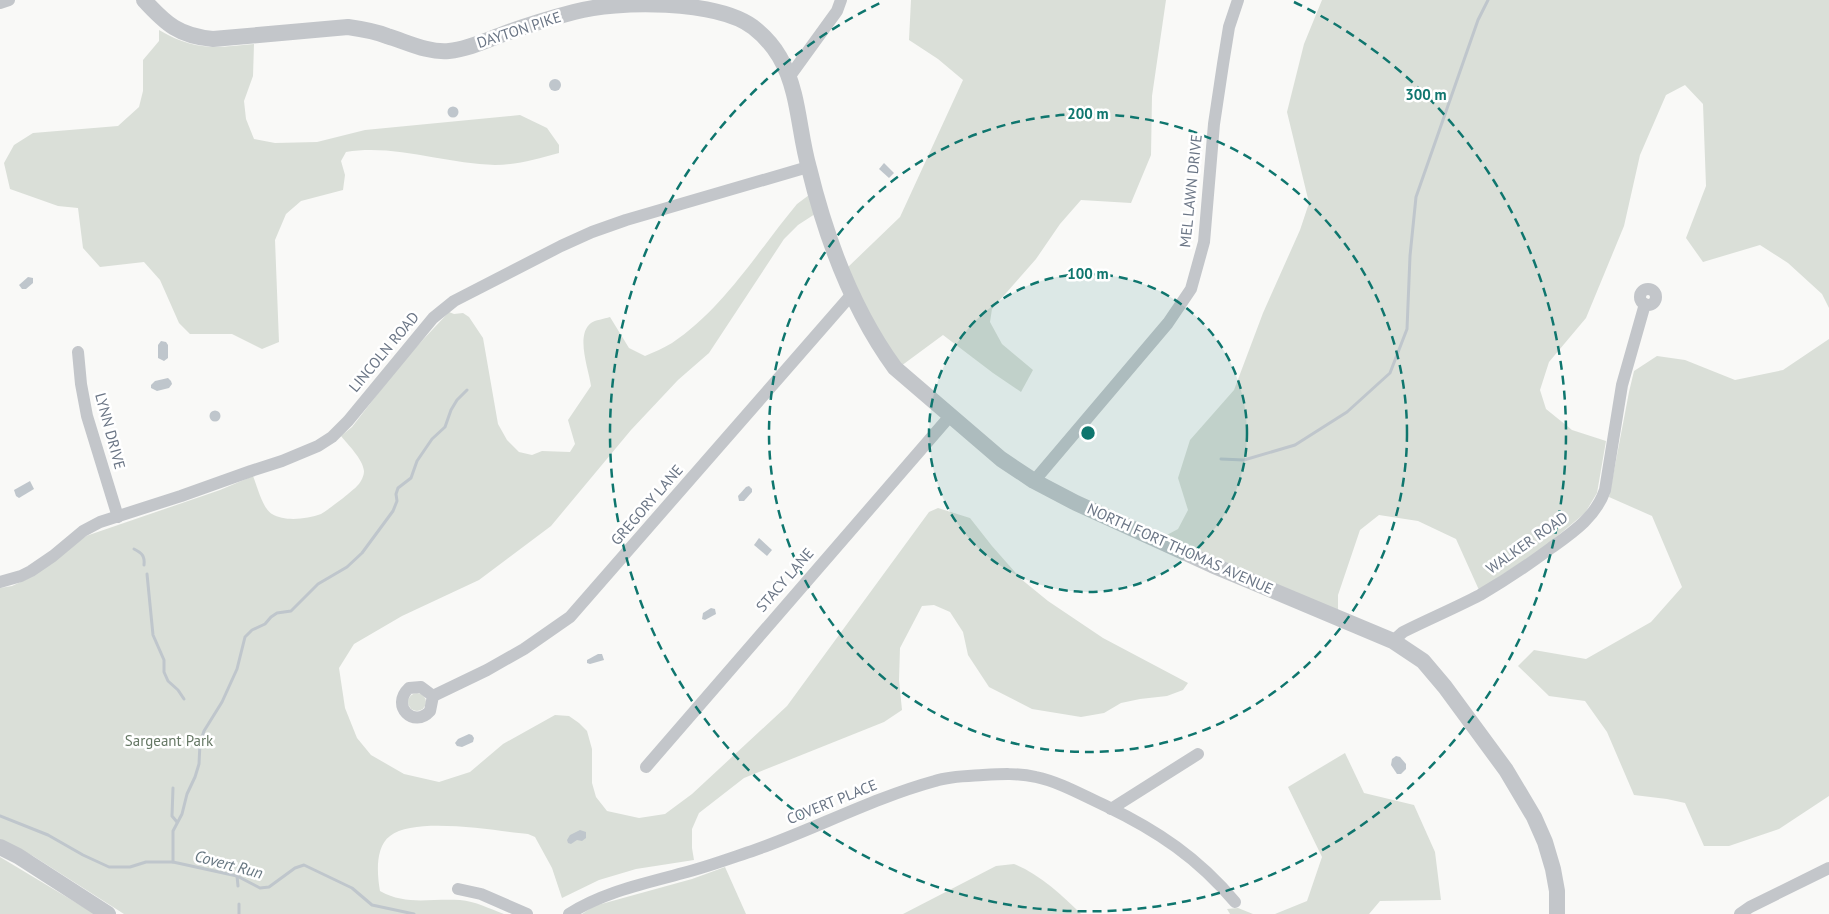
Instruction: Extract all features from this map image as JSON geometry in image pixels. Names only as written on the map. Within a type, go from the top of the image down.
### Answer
[{"type":"street","points":[[0,3],[9,0]]},
{"type":"street","name":"DAYTON PIKE","points":[[144,0],[166,23],[186,34],[199,38],[213,39],[348,28],[361,29],[418,46],[443,51],[467,47],[576,6],[655,3],[688,7],[717,6],[752,26],[770,42],[780,56],[790,76],[808,167]]},
{"type":"street","points":[[790,76],[837,11],[841,0]]},
{"type":"street","name":"MEL LAWN DRIVE","points":[[1034,481],[1168,323],[1191,289],[1204,242],[1214,124],[1222,64],[1229,27],[1238,0]]},
{"type":"street","name":"NORTH FORT THOMAS AVENUE","points":[[808,167],[825,226],[852,294],[861,314],[882,350],[895,368],[1001,459],[1034,481],[1076,503],[1212,565],[1393,641],[1423,661],[1506,770],[1524,798],[1540,830],[1551,863],[1556,886],[1557,914]]},
{"type":"street","name":"LINCOLN ROAD","points":[[0,582],[31,571],[53,556],[83,531],[100,522],[282,461],[318,446],[332,437],[348,421],[433,318],[454,301],[561,246],[626,220],[808,167]]},
{"type":"street","name":"GREGORY LANE","points":[[433,696],[487,670],[524,649],[570,617],[852,294]]},
{"type":"street","name":"WALKER ROAD","points":[[1393,641],[1403,632],[1477,596],[1504,580],[1564,540],[1593,512],[1605,490],[1620,394],[1644,304]]},
{"type":"street","name":"LYNN DRIVE","points":[[78,352],[86,411],[118,517]]},
{"type":"street","name":"STACY LANE","points":[[646,767],[950,416]]},
{"type":"street","points":[[1111,809],[1198,754]]},
{"type":"street","name":"COVERT PLACE","points":[[569,914],[583,905],[610,894],[710,865],[771,844],[880,800],[936,780],[996,775],[1036,777],[1130,817],[1164,838],[1194,860],[1215,878],[1235,902]]},
{"type":"street","points":[[0,847],[32,865],[108,914]]},
{"type":"street","points":[[1740,914],[1750,907],[1829,868]]},
{"type":"street","points":[[458,889],[480,894],[527,914]]},
{"type":"green space","points":[[911,0],[1166,0],[1152,96],[1151,155],[1131,203],[1081,200],[1060,224],[1036,259],[992,309],[990,322],[1002,344],[1033,370],[1021,392],[943,335],[901,366],[873,324],[847,268],[900,217],[963,80],[938,59],[909,40]]},
{"type":"green space","points":[[1322,0],[1829,0],[1829,308],[1822,294],[1788,263],[1760,245],[1703,262],[1686,238],[1706,186],[1703,104],[1685,85],[1666,95],[1640,155],[1624,226],[1586,318],[1549,362],[1540,390],[1546,409],[1572,430],[1606,441],[1597,493],[1585,513],[1543,548],[1479,590],[1456,539],[1418,521],[1379,515],[1360,530],[1338,595],[1338,611],[1165,536],[1178,529],[1188,510],[1178,478],[1190,440],[1234,390],[1263,313],[1300,230],[1309,203],[1287,112],[1304,44]]},
{"type":"green space","points":[[159,30],[183,42],[194,45],[216,47],[254,44],[253,76],[244,101],[246,119],[254,139],[275,143],[317,142],[365,130],[520,115],[547,128],[559,145],[559,153],[519,163],[495,165],[476,164],[402,152],[365,150],[346,152],[341,161],[345,175],[343,190],[301,201],[286,214],[275,240],[279,342],[262,349],[232,334],[190,334],[179,323],[160,280],[144,262],[100,267],[83,248],[78,208],[58,206],[10,189],[4,163],[14,145],[33,133],[118,126],[139,107],[143,91],[143,60],[159,41]]},
{"type":"green space","name":"Sargeant Park","points":[[809,195],[815,214],[798,225],[784,239],[709,353],[678,380],[631,430],[551,526],[479,580],[402,616],[354,644],[339,668],[345,708],[357,738],[371,755],[404,774],[439,782],[470,772],[503,744],[555,715],[569,716],[587,731],[592,749],[592,783],[596,797],[607,811],[639,818],[665,814],[692,794],[787,706],[929,512],[938,508],[970,518],[1021,579],[1048,601],[1103,638],[1188,683],[1183,690],[1167,696],[1121,703],[1104,713],[1081,717],[1032,709],[989,687],[968,655],[963,632],[950,612],[934,605],[922,606],[900,648],[899,680],[902,710],[884,722],[744,778],[699,813],[692,829],[694,860],[636,869],[599,880],[562,898],[552,868],[535,837],[528,834],[456,826],[436,826],[402,830],[385,841],[378,861],[380,891],[390,896],[409,900],[466,901],[504,914],[124,914],[33,856],[0,839],[0,588],[12,586],[27,579],[86,536],[220,490],[253,476],[263,502],[269,511],[277,517],[296,519],[321,514],[356,488],[363,475],[364,471],[361,462],[341,436],[352,427],[403,361],[449,312],[454,314],[463,313],[469,317],[483,338],[498,424],[507,440],[519,452],[532,455],[542,451],[570,452],[575,444],[568,420],[591,386],[583,344],[586,328],[597,320],[610,317],[629,348],[645,356],[669,345],[691,329],[724,296],[797,204]]},
{"type":"green space","points":[[1829,339],[1829,796],[1779,829],[1729,846],[1704,846],[1685,803],[1634,795],[1607,732],[1585,701],[1549,696],[1518,666],[1534,650],[1586,659],[1651,622],[1682,587],[1652,516],[1609,497],[1634,371],[1657,356],[1685,360],[1735,380],[1783,370]]},
{"type":"green space","points":[[413,693],[421,693],[426,698],[424,709],[413,711],[408,706],[408,698]]},
{"type":"green space","points":[[1345,753],[1364,793],[1414,805],[1435,852],[1441,900],[1380,901],[1369,914],[1275,914],[1307,901],[1322,857],[1288,787]]},
{"type":"green space","points":[[0,857],[95,914],[0,914]]},
{"type":"green space","points":[[1014,864],[1041,879],[1081,914],[903,914],[996,866]]},
{"type":"green space","points":[[725,867],[746,914],[582,914],[594,906],[692,879]]},
{"type":"green space","points":[[1238,908],[1253,914],[1230,914],[1227,909]]},
{"type":"shaded area","points":[[555,79],[561,85],[555,91],[549,85]]},
{"type":"shaded area","points":[[453,106],[459,112],[453,118],[447,112]]},
{"type":"shaded area","points":[[884,163],[894,173],[889,178],[879,169]]},
{"type":"shaded area","points":[[28,277],[33,278],[33,283],[26,289],[22,289],[19,285]]},
{"type":"shaded area","points":[[161,341],[166,342],[168,345],[168,358],[164,361],[158,358],[158,345]]},
{"type":"shaded area","points":[[168,378],[172,384],[169,388],[157,391],[151,388],[155,381]]},
{"type":"shaded area","points":[[215,410],[221,416],[215,422],[209,416]]},
{"type":"shaded area","points":[[30,481],[34,489],[19,498],[16,496],[14,490]]},
{"type":"shaded area","points":[[749,486],[752,492],[744,501],[739,501],[738,496]]},
{"type":"shaded area","points":[[759,538],[772,550],[767,556],[754,545]]},
{"type":"shaded area","points":[[711,608],[715,609],[716,614],[705,620],[702,619],[703,613]]},
{"type":"shaded area","points":[[602,654],[604,660],[590,664],[587,663],[587,660]]},
{"type":"shaded area","points":[[469,734],[474,738],[473,742],[462,747],[457,746],[455,743],[458,739]]},
{"type":"shaded area","points":[[1396,756],[1400,757],[1406,764],[1406,769],[1401,774],[1397,774],[1391,765],[1392,759]]},
{"type":"shaded area","points":[[580,830],[586,832],[586,838],[582,841],[577,840],[571,844],[568,843],[567,840],[570,835]]},
{"type":"waterway","points":[[1221,459],[1244,460],[1295,445],[1347,412],[1390,373],[1407,329],[1410,256],[1416,197],[1478,20],[1488,0]]},
{"type":"waterway","points":[[173,862],[173,831],[182,814],[187,794],[199,764],[200,743],[204,731],[222,702],[237,669],[245,637],[252,630],[265,624],[277,613],[291,611],[318,584],[347,567],[362,553],[393,511],[397,501],[396,494],[398,488],[411,478],[417,461],[432,439],[445,427],[451,410],[457,400],[467,390]]},
{"type":"waterway","points":[[134,549],[142,555],[144,565]]},
{"type":"waterway","points":[[147,574],[153,635],[164,660],[164,672],[168,681],[184,699]]},
{"type":"waterway","points":[[173,788],[172,816],[177,822]]},
{"type":"waterway","name":"Covert Run","points":[[0,816],[48,835],[109,867],[130,867],[146,862],[173,862],[237,876],[260,888],[269,887],[295,868],[304,865],[352,888],[372,905],[414,914]]},
{"type":"waterway","points":[[237,876],[238,886]]},
{"type":"waterway","points":[[239,904],[239,914]]}]
